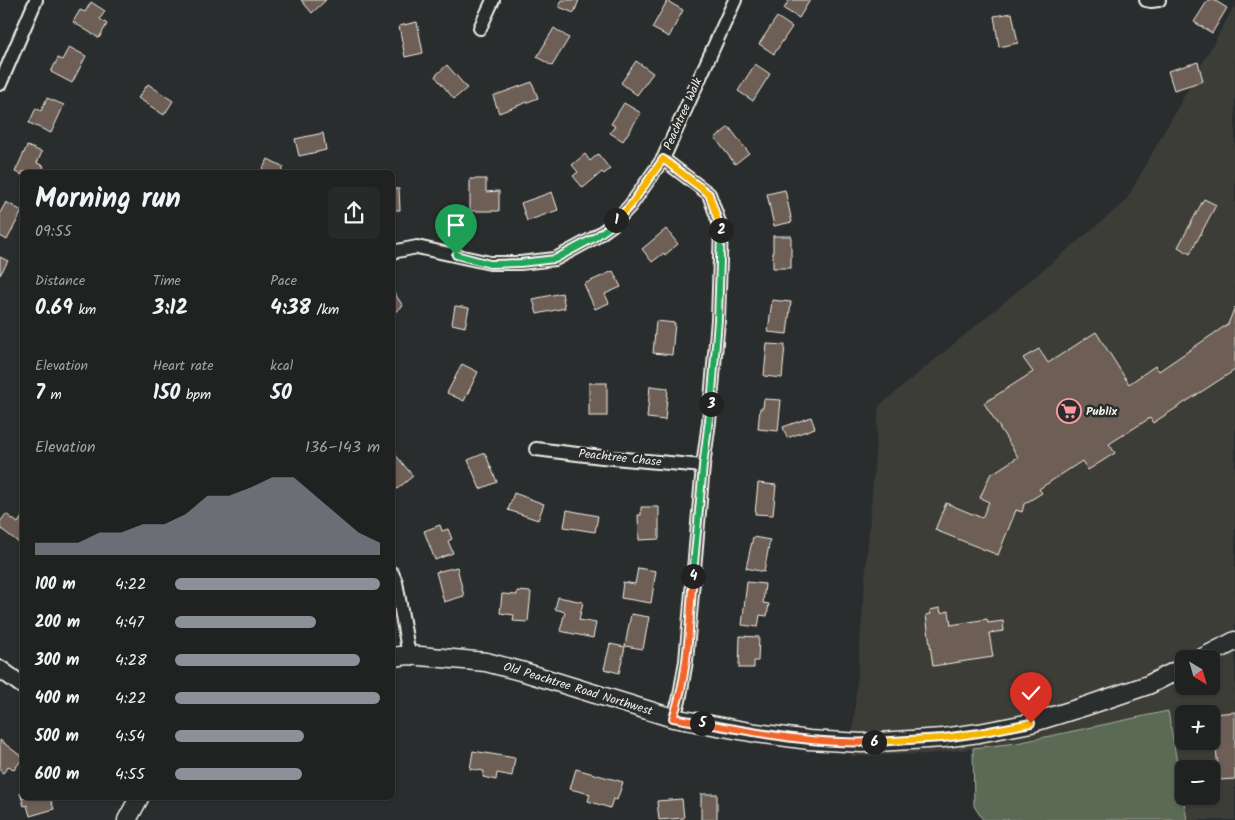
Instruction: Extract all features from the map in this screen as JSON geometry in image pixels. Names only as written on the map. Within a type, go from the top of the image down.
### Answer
[{"type":"main road","points":[[1218,650],[1235,641]]},
{"type":"main road","name":"Old Peachtree Road Northwest","points":[[401,656],[486,662],[526,672],[673,718],[808,740],[862,743],[943,738],[1014,726],[1086,706],[1148,685],[1175,672]]},
{"type":"main road","points":[[127,820],[138,800]]},
{"type":"street","points":[[0,84],[36,0]]},
{"type":"street","points":[[480,28],[493,0]]},
{"type":"street","name":"Peachtree Walk","points":[[395,251],[417,247],[490,264],[555,259],[594,238],[612,225],[630,206],[663,159],[735,0]]},
{"type":"street","points":[[1146,0],[1151,2],[1159,0]]},
{"type":"street","points":[[663,159],[709,194],[721,228],[718,320],[686,661],[679,701],[673,718]]},
{"type":"street","name":"Peachtree Chase","points":[[536,449],[703,466]]},
{"type":"street","points":[[395,580],[401,656]]},
{"type":"street","points":[[0,670],[20,684]]},
{"type":"shaded area","points":[[1235,5],[1235,820],[1187,820],[1184,805],[1220,805],[1220,760],[1176,760],[1167,712],[1017,743],[928,754],[851,756],[879,406],[1125,202]]},
{"type":"green space","points":[[1168,711],[1177,760],[1175,760],[1175,805],[1184,805],[1187,820],[983,820],[974,806],[973,748],[1017,743]]},
{"type":"building","points":[[301,0],[326,0],[312,13]]},
{"type":"building","points":[[562,0],[579,0],[574,13],[559,7]]},
{"type":"building","points":[[789,0],[810,0],[799,18],[784,9]]},
{"type":"building","points":[[1208,0],[1214,0],[1227,8],[1212,33],[1194,22]]},
{"type":"building","points":[[667,1],[683,10],[669,37],[652,28]]},
{"type":"building","points":[[91,2],[105,11],[100,19],[107,24],[99,38],[73,22],[80,10],[85,12]]},
{"type":"building","points":[[1012,13],[1018,43],[999,47],[994,16]]},
{"type":"building","points":[[777,17],[792,27],[774,54],[759,44]]},
{"type":"building","points":[[417,22],[423,53],[405,57],[399,26]]},
{"type":"building","points":[[554,28],[569,38],[552,66],[537,57]]},
{"type":"building","points":[[69,47],[86,56],[72,83],[51,72],[58,58],[62,60]]},
{"type":"building","points":[[636,61],[653,73],[637,95],[621,83]]},
{"type":"building","points":[[1198,62],[1203,81],[1174,90],[1168,71]]},
{"type":"building","points":[[755,64],[770,74],[753,101],[738,91]]},
{"type":"building","points":[[447,65],[467,88],[454,99],[435,76]]},
{"type":"building","points":[[532,82],[538,98],[499,113],[493,96]]},
{"type":"building","points":[[148,84],[173,101],[164,115],[138,98]]},
{"type":"building","points":[[47,98],[64,105],[51,133],[29,123],[36,108],[41,111]]},
{"type":"building","points":[[624,103],[641,113],[623,141],[610,133],[615,126],[611,124]]},
{"type":"building","points":[[729,127],[749,153],[735,164],[715,138]]},
{"type":"building","points":[[323,133],[326,150],[299,156],[295,139]]},
{"type":"building","points":[[27,146],[42,152],[37,163],[44,166],[42,170],[20,170],[20,174],[15,172]]},
{"type":"building","points":[[585,154],[590,161],[598,154],[610,169],[604,174],[602,172],[583,188],[573,176],[578,172],[572,165]]},
{"type":"building","points":[[268,159],[284,167],[282,170],[262,170]]},
{"type":"building","points":[[470,179],[486,179],[486,192],[499,191],[499,211],[470,211]]},
{"type":"building","points":[[395,189],[399,189],[400,210],[395,210]]},
{"type":"building","points":[[785,190],[792,222],[774,226],[767,194]]},
{"type":"building","points":[[552,192],[558,210],[527,221],[521,203]]},
{"type":"building","points":[[1204,199],[1216,205],[1190,254],[1178,247]]},
{"type":"building","points":[[6,202],[20,210],[20,215],[7,240],[0,236],[0,213]]},
{"type":"building","points":[[666,229],[678,244],[665,255],[664,253],[652,262],[642,249]]},
{"type":"building","points":[[773,236],[791,236],[791,268],[773,268]]},
{"type":"building","points":[[0,257],[8,261],[0,275]]},
{"type":"building","points":[[613,271],[621,287],[605,294],[609,303],[595,309],[584,284]]},
{"type":"building","points":[[562,293],[565,308],[537,314],[533,299]]},
{"type":"building","points":[[395,294],[403,306],[395,312]]},
{"type":"building","points":[[772,300],[791,302],[787,334],[768,332]]},
{"type":"building","points":[[455,306],[469,308],[465,327],[452,324]]},
{"type":"building","points":[[1235,307],[1235,370],[1153,423],[1150,418],[1109,444],[1115,453],[1088,470],[1082,461],[1039,489],[1042,493],[1024,504],[1022,512],[1016,510],[998,555],[935,530],[946,503],[982,518],[989,502],[980,498],[990,475],[1018,457],[984,403],[1033,372],[1023,358],[1039,349],[1048,363],[1096,332],[1129,384],[1155,366],[1159,371],[1228,324]]},
{"type":"building","points":[[656,321],[675,323],[672,355],[653,353]]},
{"type":"building","points":[[767,344],[785,345],[782,378],[764,376]]},
{"type":"building","points":[[462,364],[478,372],[464,401],[447,393]]},
{"type":"building","points":[[589,383],[607,383],[607,416],[589,416]]},
{"type":"building","points":[[650,386],[668,388],[665,420],[647,418]]},
{"type":"building","points":[[764,399],[781,400],[778,431],[758,429],[760,408],[763,408]]},
{"type":"building","points":[[811,417],[815,428],[787,438],[783,427]]},
{"type":"building","points":[[485,453],[497,482],[480,489],[468,460]]},
{"type":"building","points":[[395,454],[413,476],[397,489],[395,487]]},
{"type":"building","points":[[758,483],[776,485],[773,515],[755,514]]},
{"type":"building","points":[[514,493],[544,504],[538,520],[508,510]]},
{"type":"building","points":[[641,507],[659,507],[659,539],[639,540],[638,515],[641,515]]},
{"type":"building","points":[[567,510],[598,516],[595,532],[564,527]]},
{"type":"building","points":[[6,514],[18,523],[20,520],[20,543],[0,528],[0,522]]},
{"type":"building","points":[[440,525],[442,531],[448,529],[452,539],[448,541],[453,553],[435,560],[424,531]]},
{"type":"building","points":[[753,537],[770,540],[764,572],[746,568]]},
{"type":"building","points":[[457,567],[464,596],[444,602],[436,572]]},
{"type":"building","points":[[638,568],[656,571],[651,603],[621,598],[623,582],[635,584]]},
{"type":"building","points":[[747,582],[765,584],[763,603],[769,604],[767,616],[760,615],[758,627],[742,625]]},
{"type":"building","points":[[517,591],[531,592],[528,622],[513,621],[514,615],[500,613],[502,594],[517,595]]},
{"type":"building","points":[[558,597],[583,602],[579,620],[596,623],[593,638],[560,631],[565,612],[555,609]]},
{"type":"building","points":[[940,608],[941,613],[949,611],[951,625],[987,619],[988,623],[1003,621],[1004,631],[989,633],[993,657],[933,666],[926,615],[931,614],[930,610]]},
{"type":"building","points":[[631,614],[649,617],[643,649],[625,646]]},
{"type":"building","points":[[740,636],[759,637],[758,661],[754,661],[754,668],[739,668]]},
{"type":"building","points":[[610,644],[625,647],[619,673],[604,669]]},
{"type":"building","points":[[1235,712],[1235,779],[1220,780],[1220,760],[1217,760],[1216,750],[1220,750],[1220,713]]},
{"type":"building","points":[[0,740],[20,755],[20,762],[14,770],[9,766],[3,773],[0,771]]},
{"type":"building","points":[[473,751],[515,758],[512,776],[497,773],[496,780],[483,777],[484,771],[470,769]]},
{"type":"building","points":[[576,769],[623,782],[617,800],[613,799],[610,808],[588,801],[590,794],[570,789]]},
{"type":"building","points":[[701,794],[717,794],[717,820],[701,820]]},
{"type":"building","points":[[682,799],[684,818],[659,820],[657,801]]},
{"type":"building","points":[[22,800],[51,800],[54,809],[30,816],[27,805],[24,806]]},
{"type":"place","name":"Publix","points":[[1069,411]]},
{"type":"route","points":[[456,255],[490,264],[555,259],[594,238],[612,225],[630,206],[663,159],[709,194],[721,228],[718,320],[686,661],[679,701],[673,718],[808,740],[862,743],[943,738],[1031,723]]}]
